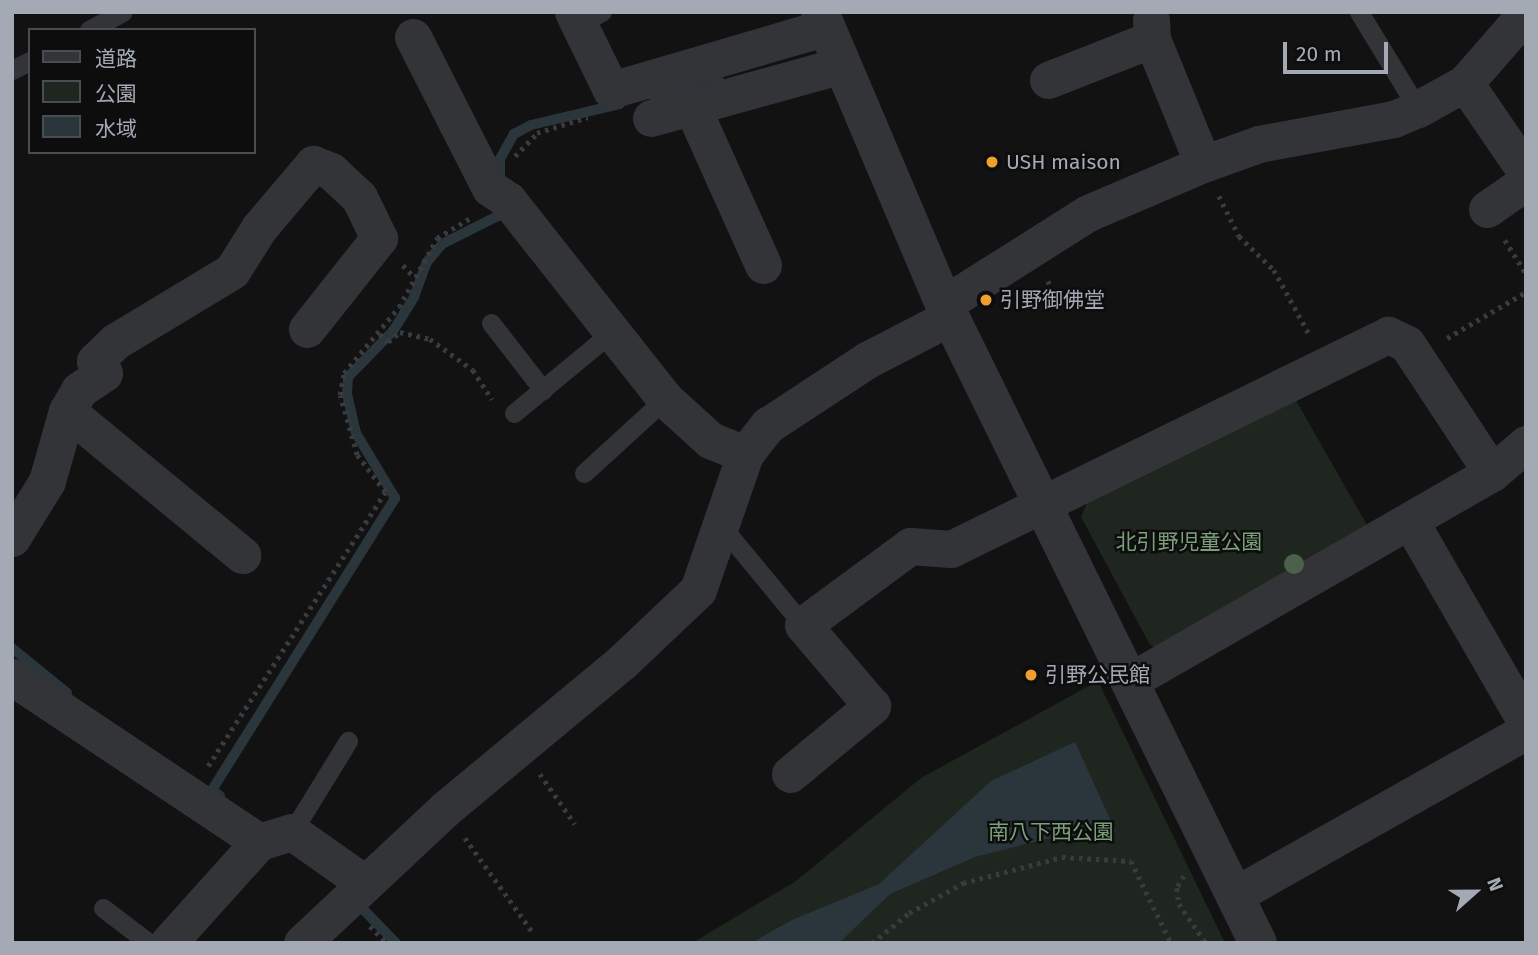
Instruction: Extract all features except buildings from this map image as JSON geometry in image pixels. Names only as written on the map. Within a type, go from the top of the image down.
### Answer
[{"type":"street","points":[[302,943],[363,882],[520,745],[622,662],[698,590],[745,454],[779,418],[947,310],[1088,213],[1203,164],[1259,144],[1394,119],[1418,109],[1465,83],[1526,13]]},
{"type":"street","points":[[585,16],[611,90],[823,20],[947,310],[1258,943]]},
{"type":"street","points":[[1048,80],[1151,29],[1203,164]]},
{"type":"street","points":[[413,37],[499,194],[665,398],[710,440],[745,454]]},
{"type":"street","points":[[651,118],[693,109],[842,65]]},
{"type":"street","points":[[1465,83],[1526,172]]},
{"type":"street","points":[[693,109],[763,265]]},
{"type":"street","points":[[12,538],[47,481],[67,411],[79,390],[104,373],[95,361],[116,341],[196,297],[232,271],[259,228],[313,164],[331,172],[359,197],[379,238],[307,329]]},
{"type":"street","points":[[1487,209],[1526,182]]},
{"type":"street","points":[[790,774],[872,706],[803,625],[911,546],[951,549],[1388,335],[1407,344],[1492,473]]},
{"type":"street","points":[[67,411],[243,555]]},
{"type":"street","points":[[1130,681],[1492,473],[1526,444]]},
{"type":"street","points":[[1410,521],[1526,722]]},
{"type":"street","points":[[12,677],[276,837],[363,882]]},
{"type":"street","points":[[1235,895],[1526,731]]},
{"type":"street","points":[[168,943],[276,837]]},
{"type":"lane","points":[[93,28],[123,12]]},
{"type":"lane","points":[[1359,12],[1418,109]]},
{"type":"lane","points":[[12,70],[28,62]]},
{"type":"lane","points":[[491,323],[543,390]]},
{"type":"lane","points":[[514,413],[612,332]]},
{"type":"lane","points":[[584,473],[665,398]]},
{"type":"lane","points":[[719,523],[803,625]]},
{"type":"lane","points":[[276,837],[348,741]]},
{"type":"lane","points":[[103,908],[149,943]]},
{"type":"path","points":[[202,775],[385,492],[356,455],[340,395],[344,373],[380,334],[437,238],[487,208],[499,194],[508,169],[528,139],[597,115]]},
{"type":"path","points":[[1203,164],[1239,236],[1274,270],[1326,365]]},
{"type":"path","points":[[1416,357],[1526,292]]},
{"type":"path","points":[[380,334],[388,342],[400,332],[430,339],[472,370],[494,402]]},
{"type":"path","points":[[520,745],[575,824]]},
{"type":"path","points":[[445,809],[534,934]]},
{"type":"path","points":[[872,943],[909,913],[963,883],[1062,857],[1131,860],[1171,943]]},
{"type":"path","points":[[1186,872],[1177,888],[1179,904],[1206,943]]},
{"type":"green space","name":"北引野児童公園","points":[[1294,397],[1371,532],[1157,648],[1150,645],[1081,517],[1087,503]]},
{"type":"green space","name":"南八下西公園","points":[[1098,681],[1225,943],[692,943],[796,881],[921,778]]},
{"type":"water","points":[[1075,742],[1116,832],[1046,839],[975,857],[890,894],[839,943],[751,943],[792,920],[879,884],[991,781]]},
{"type":"waterway","points":[[653,96],[719,81]]},
{"type":"waterway","points":[[500,178],[500,159],[514,134],[531,125],[620,104]]},
{"type":"waterway","points":[[220,796],[212,790],[395,498],[356,433],[347,395],[348,377],[393,331],[414,297],[427,262],[442,244],[498,216]]},
{"type":"waterway","points":[[12,648],[67,693]]},
{"type":"waterway","points":[[355,901],[396,943]]},
{"type":"place","name":"USH maison","points":[[992,162]]},
{"type":"place","name":"引野御佛堂","points":[[986,300]]},
{"type":"place","name":"引野公民館","points":[[1031,675]]}]
